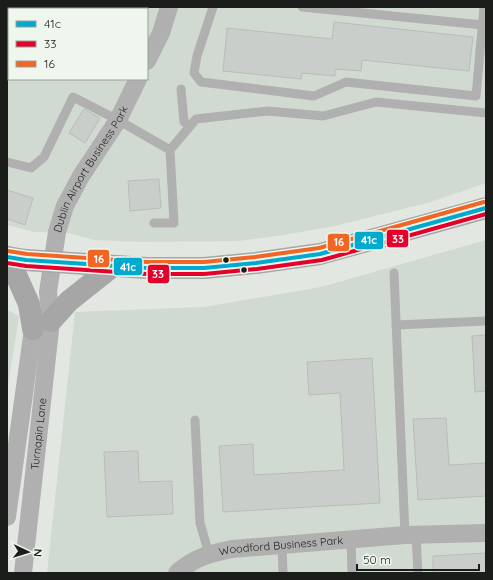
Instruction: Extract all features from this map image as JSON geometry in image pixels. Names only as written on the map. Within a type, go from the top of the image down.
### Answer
[{"type":"main road","points":[[7,257],[26,260],[113,266],[204,268],[256,263],[320,254],[486,208]]},
{"type":"main road","points":[[7,257],[29,304],[42,325],[69,301],[113,266]]},
{"type":"street","points":[[148,59],[161,34],[169,7]]},
{"type":"street","name":"Dublin Airport Business Park","points":[[52,262],[56,232],[65,206],[81,176],[118,120],[138,80]]},
{"type":"street","name":"Turnapin Lane","points":[[7,517],[48,295],[52,262]]},
{"type":"street","name":"Turnapin Lane","points":[[23,573],[42,325]]},
{"type":"street","name":"Woodford Business Park","points":[[177,573],[186,565],[209,554],[232,549],[411,535],[486,533]]},
{"type":"lane","points":[[213,7],[197,56],[194,73],[201,82],[314,96],[346,82],[476,96],[484,7]]},
{"type":"lane","points":[[302,7],[483,25]]},
{"type":"lane","points":[[181,89],[184,122],[190,126]]},
{"type":"lane","points":[[7,162],[31,168],[44,156],[73,97],[118,120],[170,150]]},
{"type":"lane","points":[[154,223],[174,222],[170,150],[196,119],[268,111],[323,116],[376,102],[486,114]]},
{"type":"lane","points":[[394,273],[396,325],[411,535],[418,573]]},
{"type":"lane","points":[[396,325],[486,321]]},
{"type":"lane","points":[[195,420],[200,523],[209,554]]},
{"type":"lane","points":[[351,540],[352,573]]},
{"type":"lane","points":[[282,545],[283,573]]},
{"type":"shaded area","points":[[7,7],[486,7],[486,183],[431,202],[335,226],[239,241],[142,242],[94,240],[68,233],[34,232],[7,225]]},
{"type":"shaded area","points":[[486,240],[486,573],[47,573],[75,312],[204,307],[321,287]]},
{"type":"shaded area","points":[[7,310],[19,316],[7,392]]},
{"type":"building","points":[[334,22],[473,37],[469,71],[362,60],[361,71],[335,69],[335,76],[302,73],[301,79],[223,71],[227,28],[332,39]]},
{"type":"building","points":[[84,109],[100,118],[85,143],[69,133]]},
{"type":"building","points":[[159,179],[161,208],[130,211],[128,181]]},
{"type":"building","points":[[7,190],[33,198],[25,225],[7,219]]},
{"type":"building","points":[[486,335],[486,391],[475,392],[472,336]]},
{"type":"building","points":[[372,358],[380,503],[223,512],[219,446],[253,444],[254,475],[344,470],[340,393],[309,395],[307,362]]},
{"type":"building","points":[[446,418],[449,465],[486,463],[486,496],[418,500],[413,419]]},
{"type":"building","points":[[138,451],[139,482],[172,481],[173,514],[107,517],[104,452]]},
{"type":"building","points":[[486,553],[486,573],[433,573],[433,556]]},
{"type":"transit line","name":"16","points":[[8,251],[27,254],[147,262],[204,262],[255,257],[319,248],[484,202]]},
{"type":"transit line","name":"41c","points":[[7,257],[26,260],[147,268],[204,268],[256,263],[320,254],[486,208]]},
{"type":"transit line","name":"33","points":[[7,263],[26,266],[147,274],[204,274],[257,269],[322,260],[486,214]]}]
